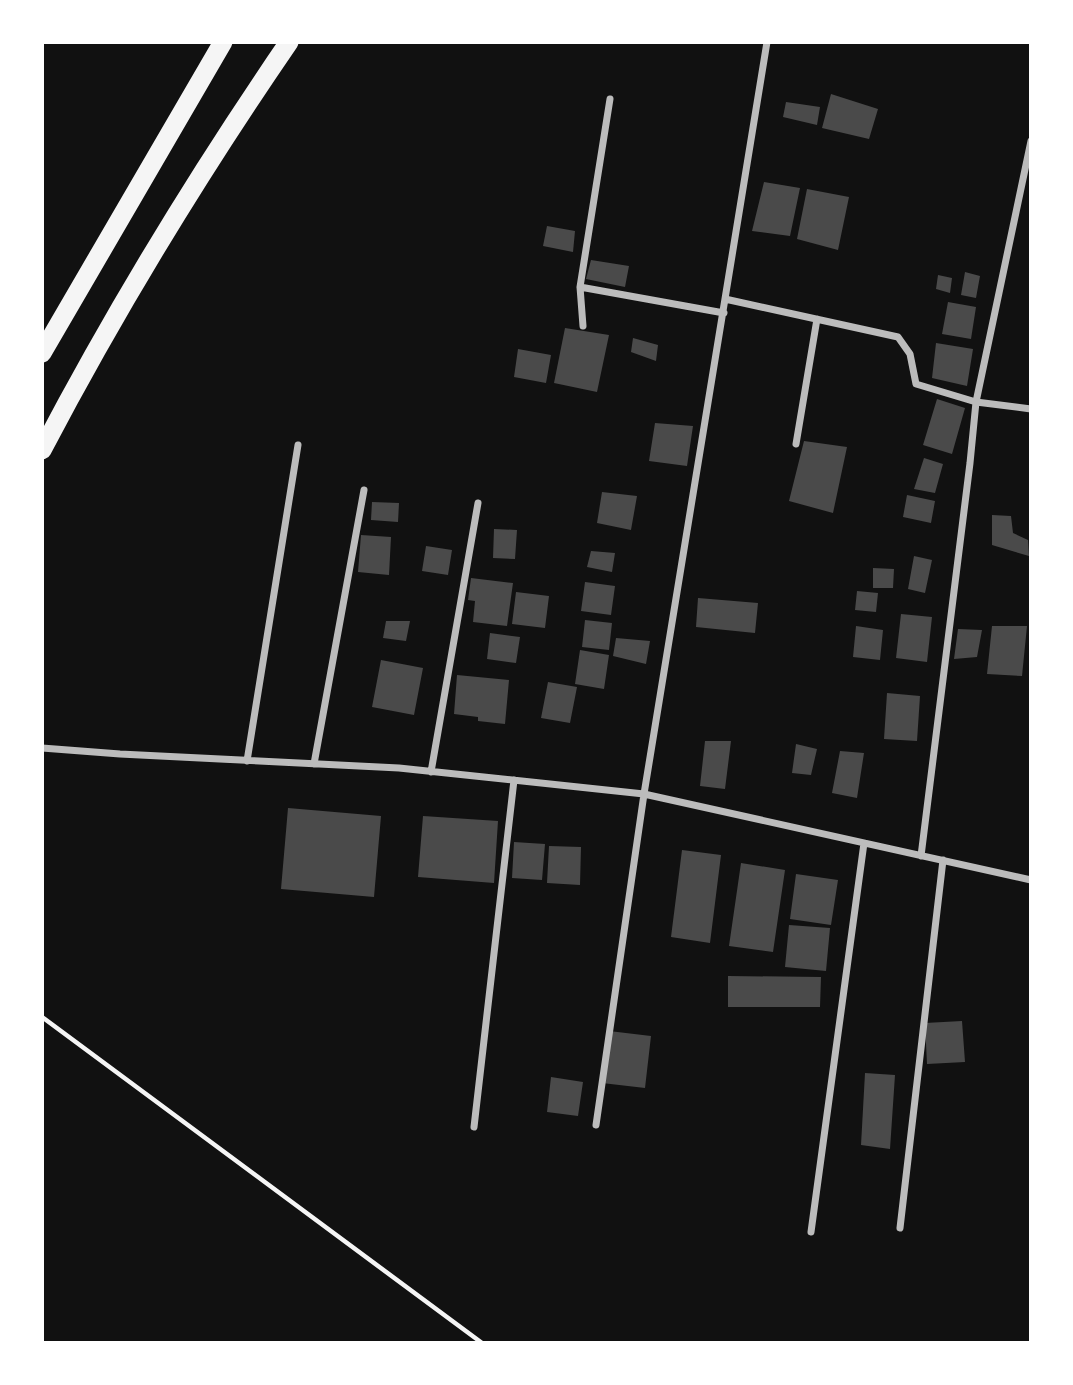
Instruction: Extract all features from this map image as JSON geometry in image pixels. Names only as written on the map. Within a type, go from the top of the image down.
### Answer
[{"type":"highway","points":[[42,353],[223,42]]},
{"type":"highway","points":[[42,450],[86,367],[227,131],[289,42]]},
{"type":"street","points":[[596,1125],[644,794],[767,42]]},
{"type":"street","points":[[583,326],[580,287],[610,99]]},
{"type":"street","points":[[921,856],[976,402],[1031,141]]},
{"type":"street","points":[[580,287],[724,313]]},
{"type":"street","points":[[726,299],[898,337],[910,354],[916,384],[976,402],[1031,409]]},
{"type":"street","points":[[796,444],[817,319]]},
{"type":"street","points":[[247,761],[298,445]]},
{"type":"street","points":[[314,764],[364,490]]},
{"type":"street","points":[[431,772],[478,503]]},
{"type":"street","points":[[42,748],[431,772],[644,794],[1031,880]]},
{"type":"street","points":[[474,1127],[513,780]]},
{"type":"street","points":[[811,1232],[864,843]]},
{"type":"street","points":[[900,1227],[943,860]]},
{"type":"path","points":[[42,1017],[482,1343]]},
{"type":"building","points":[[831,94],[878,109],[869,139],[822,128]]},
{"type":"building","points":[[786,102],[820,107],[817,125],[783,117]]},
{"type":"building","points":[[764,182],[800,188],[790,236],[752,231]]},
{"type":"building","points":[[807,189],[849,197],[838,250],[797,239]]},
{"type":"building","points":[[547,226],[575,231],[573,252],[543,246]]},
{"type":"building","points":[[591,260],[629,266],[625,287],[586,279]]},
{"type":"building","points":[[965,272],[980,276],[976,298],[961,295]]},
{"type":"building","points":[[938,275],[952,278],[950,293],[936,289]]},
{"type":"building","points":[[948,302],[976,307],[971,339],[942,334]]},
{"type":"building","points":[[565,328],[609,335],[597,392],[554,383]]},
{"type":"building","points":[[633,338],[658,345],[656,361],[631,352]]},
{"type":"building","points":[[936,343],[973,349],[967,386],[932,378]]},
{"type":"building","points":[[518,349],[551,355],[546,383],[514,377]]},
{"type":"building","points":[[937,399],[965,408],[952,454],[923,445]]},
{"type":"building","points":[[655,423],[693,426],[687,466],[649,461]]},
{"type":"building","points":[[804,441],[847,447],[833,513],[789,501]]},
{"type":"building","points":[[924,458],[943,464],[935,493],[914,489]]},
{"type":"building","points":[[602,492],[637,496],[631,530],[597,523]]},
{"type":"building","points":[[907,495],[935,501],[931,523],[903,517]]},
{"type":"building","points":[[372,502],[399,503],[398,522],[371,520]]},
{"type":"building","points":[[992,515],[1011,516],[1013,533],[1028,540],[1029,556],[992,545]]},
{"type":"building","points":[[494,529],[517,530],[515,559],[493,558]]},
{"type":"building","points":[[361,535],[391,537],[389,575],[358,572]]},
{"type":"building","points":[[426,546],[452,550],[448,575],[422,571]]},
{"type":"building","points":[[591,551],[615,553],[612,572],[587,567]]},
{"type":"building","points":[[914,556],[932,560],[925,593],[908,589]]},
{"type":"building","points":[[873,568],[894,569],[893,588],[873,588]]},
{"type":"building","points":[[471,578],[513,583],[507,626],[473,622],[475,601],[468,600]]},
{"type":"building","points":[[585,582],[615,586],[611,615],[581,611]]},
{"type":"building","points":[[857,591],[878,593],[876,612],[855,610]]},
{"type":"building","points":[[516,592],[549,596],[545,628],[512,624]]},
{"type":"building","points":[[698,598],[758,603],[755,633],[696,627]]},
{"type":"building","points":[[901,614],[932,617],[927,662],[896,658]]},
{"type":"building","points":[[585,620],[612,623],[609,650],[582,647]]},
{"type":"building","points":[[386,621],[410,621],[406,641],[383,638]]},
{"type":"building","points":[[856,626],[883,630],[880,660],[853,657]]},
{"type":"building","points":[[992,626],[1027,626],[1022,676],[987,674]]},
{"type":"building","points":[[958,629],[982,630],[977,657],[954,659]]},
{"type":"building","points":[[490,633],[520,637],[516,663],[487,659]]},
{"type":"building","points":[[616,638],[650,641],[646,664],[613,656]]},
{"type":"building","points":[[580,650],[609,655],[604,689],[575,684]]},
{"type":"building","points":[[381,660],[423,668],[414,715],[372,707]]},
{"type":"building","points":[[457,675],[509,680],[505,724],[478,721],[478,717],[454,714]]},
{"type":"building","points":[[548,682],[577,687],[570,723],[541,718]]},
{"type":"building","points":[[887,693],[920,696],[917,741],[884,739]]},
{"type":"building","points":[[705,741],[731,741],[725,789],[700,786]]},
{"type":"building","points":[[796,744],[817,749],[811,775],[792,773]]},
{"type":"building","points":[[840,751],[864,753],[857,798],[832,793]]},
{"type":"building","points":[[288,808],[381,816],[374,897],[281,889]]},
{"type":"building","points":[[423,816],[498,821],[494,883],[418,877]]},
{"type":"building","points":[[514,842],[545,844],[542,880],[512,878]]},
{"type":"building","points":[[549,846],[581,847],[580,885],[547,883]]},
{"type":"building","points":[[682,850],[721,855],[710,943],[671,937]]},
{"type":"building","points":[[741,863],[785,870],[773,952],[729,946]]},
{"type":"building","points":[[796,874],[838,880],[831,925],[790,919]]},
{"type":"building","points":[[789,925],[830,928],[826,971],[785,967]]},
{"type":"building","points":[[728,976],[821,977],[820,1007],[728,1007]]},
{"type":"building","points":[[962,1021],[965,1062],[927,1064],[925,1023]]},
{"type":"building","points":[[609,1031],[651,1036],[645,1088],[602,1083]]},
{"type":"building","points":[[865,1073],[895,1075],[890,1149],[861,1145]]},
{"type":"building","points":[[551,1077],[583,1082],[578,1116],[547,1112]]}]
